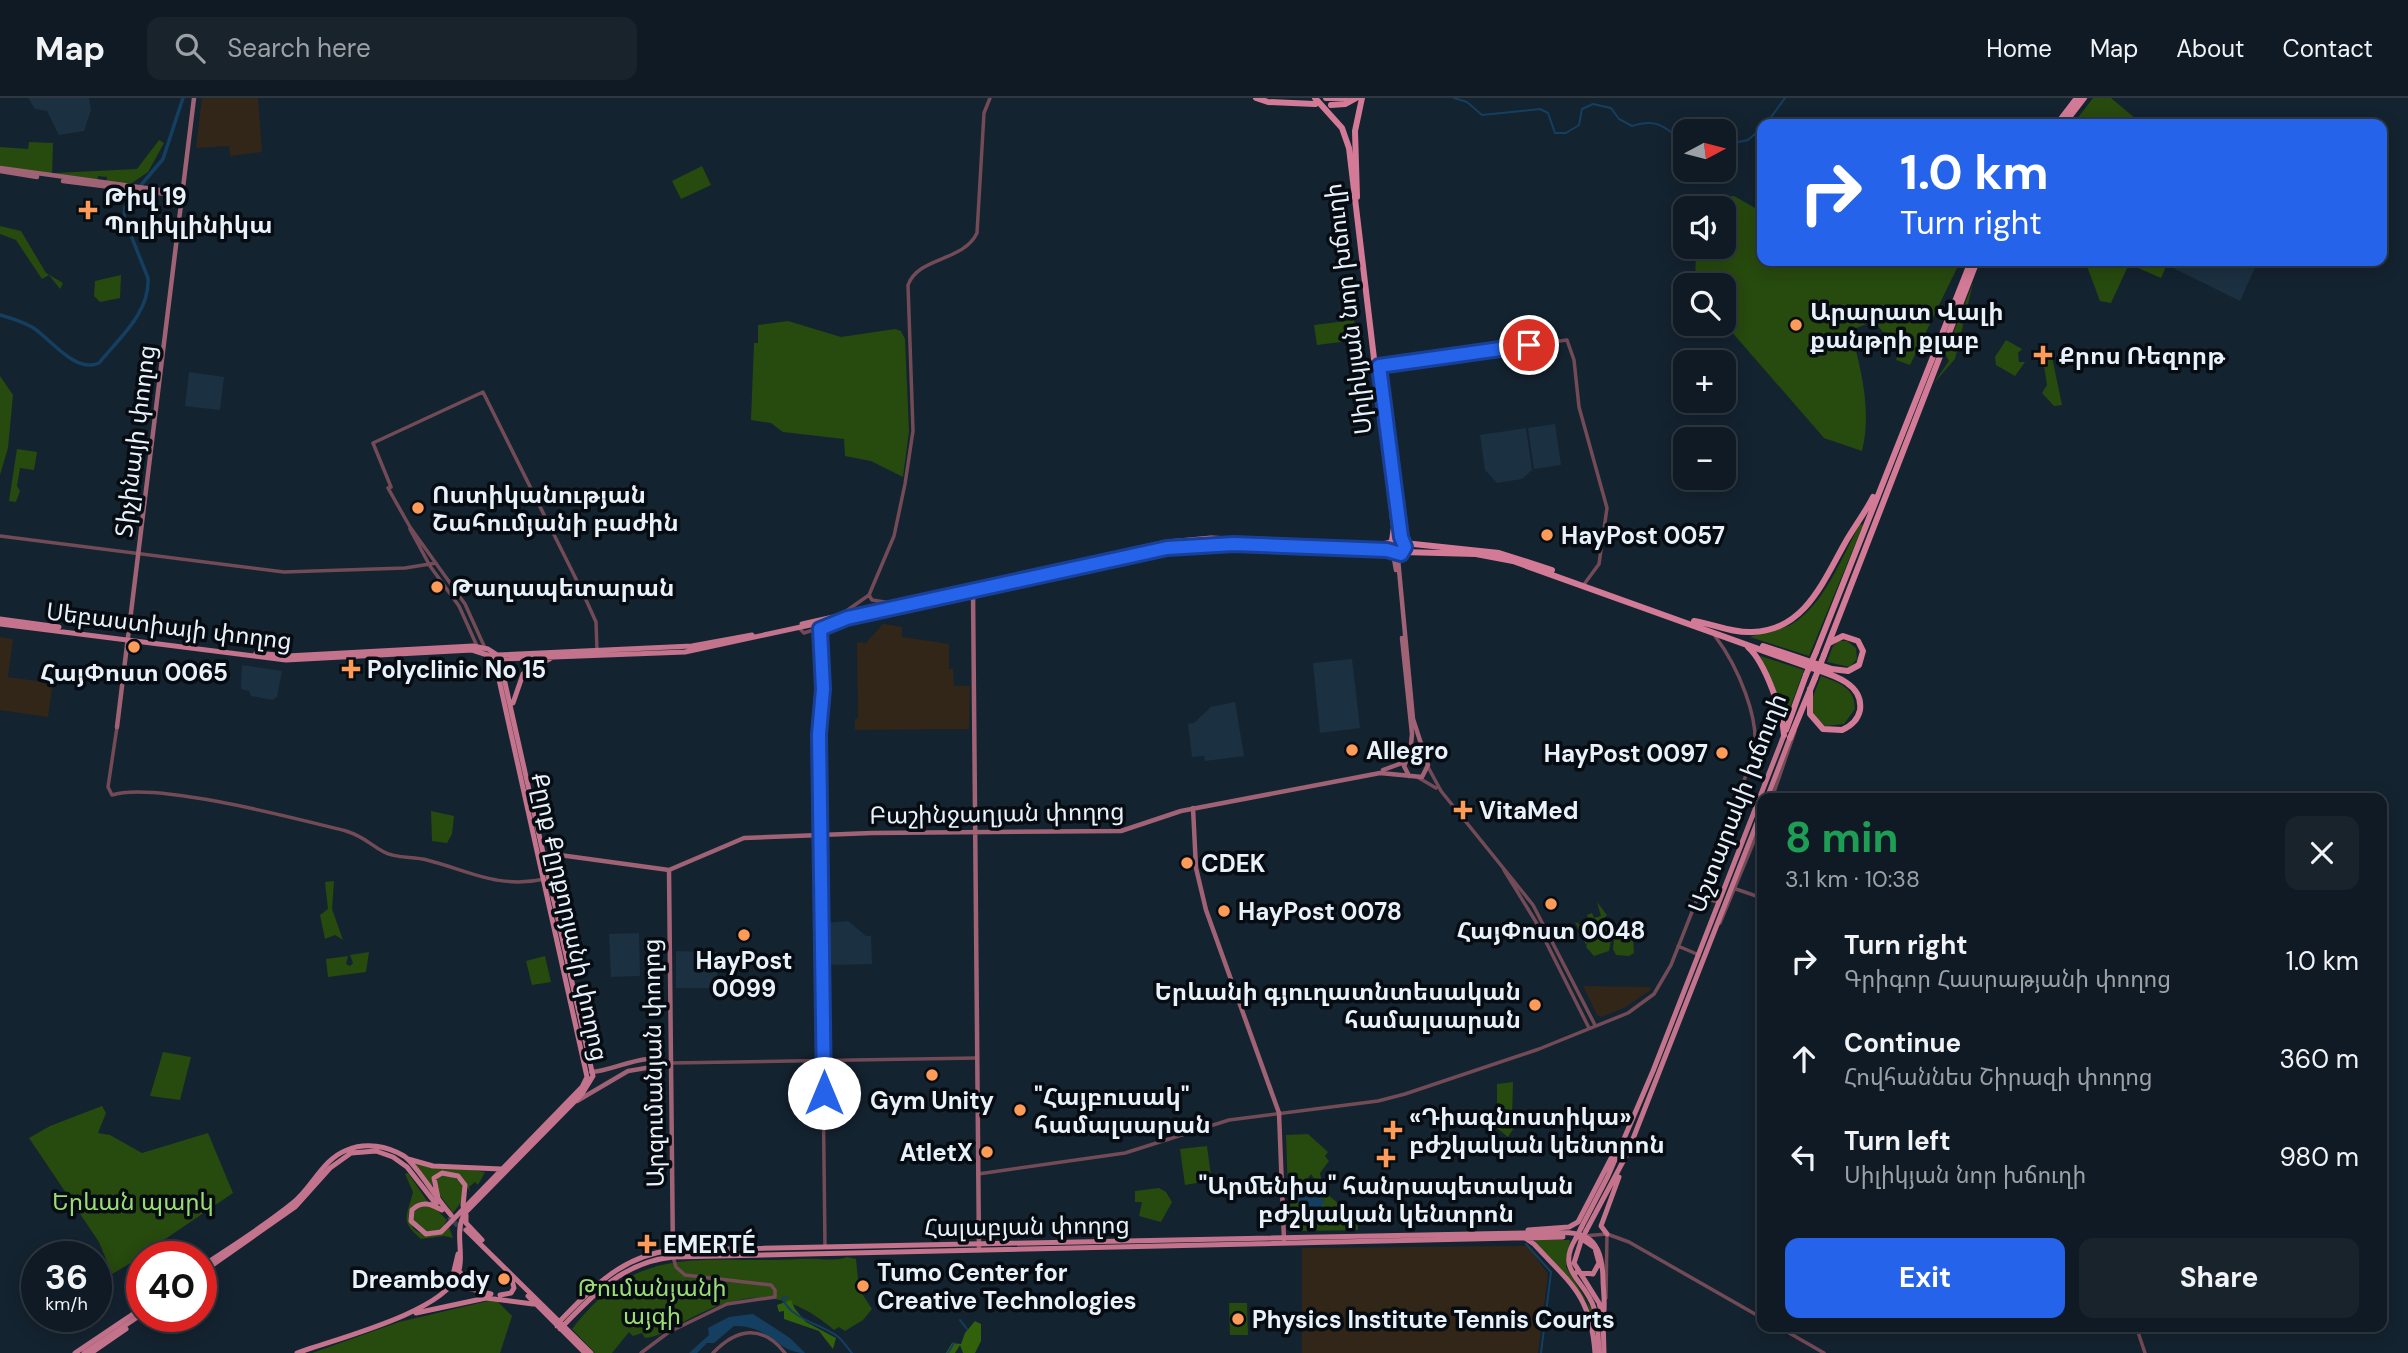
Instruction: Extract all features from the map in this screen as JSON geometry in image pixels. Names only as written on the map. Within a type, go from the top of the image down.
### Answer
[{"type":"highway","points":[[1256,98],[1268,102],[1316,100],[1340,120],[1350,138],[1357,197]]},
{"type":"highway","points":[[1328,101],[1346,98]]},
{"type":"highway","points":[[1328,101],[1345,104],[1356,98]]},
{"type":"highway","points":[[1357,197],[1355,131],[1362,98]]},
{"type":"highway","points":[[2061,119],[2075,102],[2084,98]]},
{"type":"highway","name":"Սիլիկյան նոր խճուղի","points":[[1316,100],[1342,128],[1350,157],[1403,542],[1397,553]]},
{"type":"highway","points":[[2066,119],[2075,102]]},
{"type":"highway","name":"Սիլիկյան նոր խճուղի","points":[[1357,197],[1394,529],[1392,542],[1397,553]]},
{"type":"highway","name":"Աշտարակի խճուղի","points":[[1787,736],[1794,728],[1829,643],[1969,266]]},
{"type":"highway","name":"Աշտարակի խճուղի","points":[[1787,736],[1807,675],[1890,464],[1975,266]]},
{"type":"highway","points":[[1694,621],[1734,631],[1762,631],[1782,625],[1802,611],[1817,593],[1890,464]]},
{"type":"highway","points":[[1392,542],[1499,553],[1832,669],[1848,671],[1858,665],[1863,651],[1858,641],[1843,636],[1829,643]]},
{"type":"highway","points":[[1397,553],[1465,553],[1502,559],[1734,639],[1847,682],[1858,695],[1860,707],[1857,719],[1842,730],[1823,729],[1810,714],[1810,689]]},
{"type":"highway","points":[[1744,643],[1754,652],[1781,714],[1787,736]]},
{"type":"main road","name":"Տիչինայի փողոց","points":[[117,727],[194,98]]},
{"type":"main road","points":[[0,170],[182,195]]},
{"type":"main road","points":[[497,656],[553,657],[708,644],[1191,539],[1380,546],[1392,542]]},
{"type":"main road","points":[[973,588],[1124,556],[1192,545],[1397,553]]},
{"type":"main road","points":[[1397,553],[1413,719],[1428,767],[1418,778],[1409,776],[1405,770],[1412,734],[1397,553]]},
{"type":"main road","points":[[973,588],[979,1247]]},
{"type":"main road","points":[[497,656],[685,652],[845,616]]},
{"type":"main road","name":"Սեբաստիայի փողոց","points":[[0,622],[280,657],[472,650],[497,656]]},
{"type":"main road","name":"Սեբաստիայի փողոց","points":[[280,657],[477,646],[497,656]]},
{"type":"main road","name":"Քըրք Քըրքորյանի փողոց","points":[[469,1209],[591,1083],[566,948],[547,878],[545,853],[513,710],[497,656]]},
{"type":"main road","name":"Քըրք Քըրքորյանի փողոց","points":[[497,656],[590,1072],[582,1087],[501,1169]]},
{"type":"main road","points":[[513,710],[523,674],[553,657]]},
{"type":"main road","name":"Աշտարակի խճուղի","points":[[1770,793],[1787,736]]},
{"type":"main road","name":"Աշտարակի խճուղի","points":[[1767,793],[1787,736]]},
{"type":"main road","points":[[1410,755],[1420,755],[1426,759]]},
{"type":"main road","name":"Բաշինջաղյան փողոց","points":[[669,870],[744,838],[821,834],[1128,831],[1193,808],[1386,769],[1405,762]]},
{"type":"main road","name":"Բաշինջաղյան փողոց","points":[[1193,808],[1380,773],[1409,776]]},
{"type":"main road","points":[[1193,808],[1197,877],[1206,910],[1279,1113],[1285,1241]]},
{"type":"main road","name":"Աշտարակի խճուղի","points":[[1597,1353],[1593,1304],[1569,1265],[1569,1252],[1625,1157],[1720,901],[1757,820]]},
{"type":"main road","name":"Աշտարակի խճուղի","points":[[1577,1272],[1574,1258],[1581,1235],[1633,1116],[1656,1072],[1757,821]]},
{"type":"main road","points":[[545,853],[669,870]]},
{"type":"main road","name":"Արզումանյան փողոց","points":[[669,870],[673,1254]]},
{"type":"main road","points":[[590,1072],[605,1072],[647,1060],[661,1059],[671,1063]]},
{"type":"main road","points":[[574,1103],[628,1071],[671,1063]]},
{"type":"main road","points":[[1522,1234],[1569,1227],[1580,1220],[1633,1116]]},
{"type":"main road","points":[[217,1264],[275,1219],[297,1199],[329,1162],[345,1150],[376,1146],[433,1166],[501,1169]]},
{"type":"main road","points":[[217,1260],[303,1200],[338,1160],[365,1150],[386,1153],[400,1161],[442,1208]]},
{"type":"main road","points":[[1607,1234],[1601,1226],[1625,1157]]},
{"type":"main road","points":[[408,1159],[442,1208]]},
{"type":"main road","points":[[289,1353],[410,1310],[438,1294],[449,1281],[457,1261],[455,1214],[501,1169]]},
{"type":"main road","points":[[442,1208],[433,1182],[437,1175],[445,1172],[460,1178],[466,1185],[466,1198],[455,1214],[441,1232],[432,1234],[419,1232],[411,1221],[412,1210],[420,1204],[431,1204],[455,1214]]},
{"type":"main road","points":[[297,1353],[409,1313],[441,1296],[454,1281],[459,1269],[460,1223],[469,1209]]},
{"type":"main road","points":[[469,1209],[464,1218],[467,1224],[585,1353]]},
{"type":"main road","points":[[526,1289],[465,1231],[537,1305],[591,1353]]},
{"type":"main road","points":[[1522,1234],[1581,1235],[1601,1253],[1604,1353]]},
{"type":"main road","points":[[1522,1234],[1534,1244],[1585,1303],[1591,1318],[1597,1353]]},
{"type":"main road","name":"Հալաբյան փողոց","points":[[560,1326],[603,1286],[625,1270],[673,1254],[1522,1234]]},
{"type":"main road","points":[[1577,1272],[1593,1274],[1599,1263],[1595,1248],[1581,1235]]},
{"type":"main road","points":[[217,1259],[250,1240]]},
{"type":"main road","points":[[459,1269],[467,1288],[481,1294],[508,1295],[513,1289],[512,1280]]},
{"type":"main road","points":[[1577,1272],[1596,1298],[1603,1318]]},
{"type":"main road","points":[[409,1313],[486,1298],[537,1305]]},
{"type":"main road","points":[[75,1353],[126,1319]]},
{"type":"main road","points":[[84,1353],[126,1326]]},
{"type":"main road","points":[[91,1353],[126,1327]]},
{"type":"street","points":[[799,628],[804,633],[820,629],[845,616],[869,595],[894,536],[913,431],[908,285],[920,270],[965,248],[977,233],[984,113],[990,98]]},
{"type":"street","points":[[1379,366],[1567,340],[1574,360],[1579,407],[1607,508],[1599,564],[1585,583]]},
{"type":"street","points":[[485,648],[465,604],[410,527],[390,487],[373,443],[483,393],[596,622],[597,653]]},
{"type":"street","points":[[410,527],[410,534],[459,606],[477,646]]},
{"type":"street","points":[[0,536],[284,572],[430,566],[436,563]]},
{"type":"street","points":[[869,595],[872,600],[891,606]]},
{"type":"street","points":[[459,606],[465,604]]},
{"type":"street","points":[[820,629],[823,689],[819,734],[825,1251]]},
{"type":"street","points":[[978,1174],[1125,1153],[1206,1125],[1393,1098],[1524,1054],[1628,1013],[1649,999],[1664,980],[1756,746],[1754,718],[1728,657],[1711,631]]},
{"type":"street","points":[[474,638],[479,636]]},
{"type":"street","points":[[1728,657],[1727,644],[1734,639]]},
{"type":"street","name":"Տիչինայի փողոց","points":[[117,727],[108,787],[112,795],[134,790],[200,799],[303,820],[366,838],[385,853],[427,860],[464,874],[508,882],[547,878]]},
{"type":"street","points":[[1771,793],[1796,735],[1794,728]]},
{"type":"street","points":[[1428,767],[1441,791],[1533,905],[1595,1025]]},
{"type":"street","points":[[1418,778],[1440,792],[1509,877],[1536,922],[1589,1028]]},
{"type":"street","points":[[1716,925],[1724,919],[1757,821]]},
{"type":"street","points":[[1736,888],[1757,896]]},
{"type":"street","points":[[1698,897],[1712,903],[1720,901]]},
{"type":"street","points":[[1678,946],[1699,956]]},
{"type":"street","points":[[671,1063],[978,1058]]},
{"type":"street","points":[[1604,1302],[1608,1294],[1607,1234]]},
{"type":"street","points":[[1581,1235],[1607,1234],[1629,1242],[1757,1315]]},
{"type":"street","points":[[641,1353],[669,1332],[727,1304],[775,1297],[775,1290],[771,1285],[685,1275],[676,1267],[673,1254]]},
{"type":"street","points":[[713,1353],[729,1337],[750,1332],[774,1342],[785,1353]]},
{"type":"street","points":[[1787,1332],[1824,1353]]},
{"type":"street","points":[[2138,1332],[2145,1353]]},
{"type":"shaded area","points":[[28,98],[89,98],[91,110],[84,131],[59,135],[47,111],[35,109]]},
{"type":"shaded area","points":[[202,98],[258,98],[262,152],[230,156],[229,146],[196,148]]},
{"type":"shaded area","points":[[2169,266],[2256,266],[2240,301]]},
{"type":"shaded area","points":[[189,372],[224,377],[220,410],[185,406]]},
{"type":"shaded area","points":[[1555,424],[1561,465],[1534,469],[1528,428]]},
{"type":"shaded area","points":[[1526,428],[1532,470],[1522,479],[1497,483],[1485,470],[1480,435]]},
{"type":"shaded area","points":[[883,624],[902,627],[902,637],[949,644],[949,669],[953,669],[954,686],[970,686],[969,729],[855,730],[855,719],[858,718],[857,642],[866,643]]},
{"type":"shaded area","points":[[0,637],[13,639],[8,677],[53,683],[48,717],[0,710]]},
{"type":"shaded area","points":[[1352,659],[1360,728],[1320,733],[1313,663]]},
{"type":"shaded area","points":[[242,665],[282,671],[277,697],[273,700],[251,696],[249,691],[241,689]]},
{"type":"shaded area","points":[[1235,702],[1244,756],[1205,761],[1204,756],[1192,757],[1188,724],[1194,723],[1211,707]]},
{"type":"shaded area","points":[[848,921],[866,936],[871,936],[872,964],[826,965],[825,923]]},
{"type":"shaded area","points":[[639,933],[640,976],[611,977],[609,934]]},
{"type":"shaded area","points":[[676,951],[717,952],[717,988],[676,988]]},
{"type":"shaded area","points":[[1583,986],[1652,989],[1624,1008],[1601,1017],[1597,1015]]},
{"type":"shaded area","points":[[1528,1246],[1548,1274],[1538,1353],[1302,1353],[1302,1248]]},
{"type":"green space","points":[[2093,98],[2111,98],[2136,119],[2077,119]]},
{"type":"green space","points":[[159,140],[164,143],[148,172],[129,185],[106,184],[107,177],[98,176],[97,183],[55,178],[55,173],[137,169]]},
{"type":"green space","points":[[29,142],[53,143],[52,177],[0,167],[0,147],[28,149]]},
{"type":"green space","points":[[702,166],[711,185],[681,199],[672,181]]},
{"type":"green space","name":"Արարատ Վալի քանթրի քլաբ","points":[[1736,197],[1757,209],[1757,266],[1957,268],[1910,365],[1896,360],[1899,352],[1874,321],[1851,330],[1866,405],[1862,451],[1824,438],[1735,336],[1736,273],[1695,273],[1696,259],[1736,259]]},
{"type":"green space","points":[[0,226],[21,231],[46,273],[63,283],[60,289],[49,275],[42,279],[16,240],[0,234]]},
{"type":"green space","points":[[2087,266],[2128,266],[2111,303],[2100,301]]},
{"type":"green space","points":[[2134,266],[2166,266],[2161,278]]},
{"type":"green space","points":[[121,275],[120,298],[100,302],[94,296],[95,281]]},
{"type":"green space","points":[[1973,283],[1955,359],[1933,384],[1949,361],[1945,354]]},
{"type":"green space","points":[[1354,320],[1357,340],[1317,345],[1314,325]]},
{"type":"green space","points":[[788,321],[841,337],[895,329],[901,331],[905,339],[909,431],[903,477],[871,461],[845,456],[844,439],[783,432],[771,423],[751,420],[754,343],[758,343],[758,325]]},
{"type":"green space","points":[[2006,340],[2022,349],[2018,353],[2019,362],[2025,362],[2015,376],[1996,365],[1995,357]]},
{"type":"green space","points":[[2052,357],[2062,405],[2054,406],[2042,393],[2047,385],[2043,359]]},
{"type":"green space","points":[[0,376],[13,395],[8,448],[0,475]]},
{"type":"green space","points":[[17,449],[37,452],[34,470],[20,468],[17,486],[20,491],[16,502],[9,501]]},
{"type":"green space","points":[[1860,524],[1863,525],[1809,656],[1750,637],[1792,624],[1804,615],[1832,578]]},
{"type":"green space","points":[[1839,641],[1847,641],[1856,648],[1857,659],[1850,667],[1827,662],[1833,646]]},
{"type":"green space","points":[[1760,656],[1804,670],[1787,716],[1785,716]]},
{"type":"green space","points":[[1821,676],[1845,687],[1852,696],[1855,709],[1844,724],[1825,726],[1813,715],[1812,699]]},
{"type":"green space","points":[[431,811],[454,816],[452,834],[447,843],[432,841]]},
{"type":"green space","points":[[334,881],[332,909],[343,940],[335,935],[325,939],[320,915],[328,909],[325,882]]},
{"type":"green space","points":[[1597,902],[1607,915],[1589,936],[1602,922],[1613,929],[1609,951],[1594,956],[1586,947],[1590,936],[1586,945],[1575,922],[1592,929],[1587,915],[1592,913],[1594,918],[1601,916]]},
{"type":"green space","points":[[1622,923],[1633,937],[1634,953],[1629,956],[1616,955],[1613,949],[1615,929]]},
{"type":"green space","points":[[369,952],[366,972],[328,977],[326,959],[348,956],[346,964],[350,966],[353,963],[350,955]]},
{"type":"green space","points":[[545,956],[551,982],[532,985],[526,961]]},
{"type":"green space","points":[[163,1052],[191,1057],[180,1100],[150,1096]]},
{"type":"green space","points":[[1513,1082],[1512,1116],[1520,1119],[1508,1137],[1497,1128],[1497,1084]]},
{"type":"green space","name":"Երևան պարկ","points":[[102,1106],[106,1113],[98,1133],[110,1135],[142,1153],[208,1133],[233,1193],[162,1241],[126,1241],[126,1266],[112,1274],[112,1241],[98,1241],[29,1138],[50,1126]]},
{"type":"green space","points":[[1308,1134],[1328,1152],[1325,1156],[1329,1161],[1320,1173],[1321,1179],[1315,1180],[1311,1174],[1308,1178],[1358,1220],[1358,1230],[1301,1231],[1289,1223],[1286,1135]]},
{"type":"green space","points":[[1207,1146],[1211,1176],[1203,1177],[1203,1182],[1185,1185],[1180,1149]]},
{"type":"green space","points":[[412,1162],[485,1172],[478,1185],[475,1182],[469,1187],[470,1192],[462,1178],[445,1171],[433,1177],[432,1188]]},
{"type":"green space","points":[[408,1173],[428,1202],[420,1202],[409,1213],[413,1228],[431,1236],[449,1227],[453,1238],[444,1236],[421,1239],[410,1227],[406,1218],[413,1192],[405,1174]]},
{"type":"green space","points":[[442,1174],[459,1181],[463,1187],[465,1197],[453,1213],[439,1194],[436,1180]]},
{"type":"green space","points":[[1159,1188],[1166,1192],[1172,1202],[1161,1222],[1139,1216],[1142,1202],[1135,1202],[1135,1191]]},
{"type":"green space","points":[[422,1205],[434,1207],[447,1220],[441,1230],[424,1232],[413,1221],[414,1212]]},
{"type":"green space","points":[[1534,1240],[1570,1240],[1566,1267],[1594,1313],[1597,1343],[1587,1302]]},
{"type":"green space","name":"Թումանյանի այգի","points":[[847,1257],[856,1259],[859,1289],[872,1309],[863,1320],[845,1331],[839,1327],[834,1330],[798,1306],[764,1298],[746,1299],[709,1309],[651,1337],[645,1338],[642,1333],[633,1336],[629,1332],[612,1353],[595,1353],[572,1329],[598,1300],[623,1281],[648,1269],[674,1262],[831,1260]]},
{"type":"green space","points":[[791,1300],[806,1322],[836,1338],[833,1349],[819,1331],[784,1319],[784,1311],[779,1312],[777,1305]]},
{"type":"green space","points":[[497,1301],[512,1316],[500,1353],[312,1353],[399,1322]]},
{"type":"green space","name":"Physics Institute Tennis Courts","points":[[1229,1303],[1247,1303],[1248,1335],[1230,1335]]},
{"type":"green space","points":[[975,1321],[981,1324],[981,1341],[975,1353],[963,1353],[960,1345],[955,1353],[946,1353],[952,1343],[961,1344],[965,1333]]},
{"type":"water","points":[[1303,1182],[1310,1184],[1310,1190],[1317,1191],[1318,1198],[1325,1199],[1320,1211],[1305,1212],[1302,1204],[1295,1202],[1296,1189]]},
{"type":"water","points":[[753,1314],[790,1338],[805,1353],[787,1349],[756,1330],[734,1326],[714,1343],[707,1343],[697,1353],[689,1353],[709,1335],[708,1328],[729,1317]]},
{"type":"waterway","points":[[141,185],[163,159],[183,98]]},
{"type":"waterway","points":[[1454,98],[1467,102],[1482,115],[1540,109],[1548,113],[1555,133],[1566,133],[1579,125],[1582,109],[1593,104],[1611,108],[1619,119],[1632,126],[1655,124],[1673,133]]},
{"type":"waterway","points":[[1770,119],[1785,98]]},
{"type":"waterway","points":[[1736,142],[1748,140],[1757,132]]},
{"type":"waterway","points":[[0,315],[32,327],[81,364],[99,363],[139,314],[147,291],[148,278],[124,218],[125,207],[131,197]]},
{"type":"waterway","points":[[1526,1244],[1551,1272],[1541,1353]]},
{"type":"waterway","points":[[788,1297],[782,1298],[792,1311],[837,1336],[852,1353]]},
{"type":"waterway","points":[[960,1320],[967,1329]]},
{"type":"waterway","points":[[948,1353],[954,1343]]},
{"type":"tunnel","points":[[449,1217],[464,1232]]},
{"type":"place","name":"Թիվ 19 Պոլիկլինիկա","points":[[88,210]]},
{"type":"place","name":"Արարատ Վալի քանթրի քլաբ","points":[[1796,325]]},
{"type":"place","name":"Քրոս Ռեզորթ","points":[[2043,355]]},
{"type":"place","name":"Ոստիկանության Շահումյանի բաժին","points":[[418,508]]},
{"type":"place","name":"HayPost 0057","points":[[1547,535]]},
{"type":"place","name":"Թաղապետարան","points":[[437,587]]},
{"type":"place","name":"ՀայՓոստ 0065","points":[[134,647]]},
{"type":"place","name":"Polyclinic No 15","points":[[351,669]]},
{"type":"place","name":"Allegro","points":[[1352,750]]},
{"type":"place","name":"HayPost 0097","points":[[1722,753]]},
{"type":"place","name":"VitaMed","points":[[1463,810]]},
{"type":"place","name":"CDEK","points":[[1187,863]]},
{"type":"place","name":"ՀայՓոստ 0048","points":[[1551,904]]},
{"type":"place","name":"HayPost 0078","points":[[1224,911]]},
{"type":"place","name":"HayPost 0099","points":[[744,935]]},
{"type":"place","name":"Երևանի գյուղատնտեսական համալսարան","points":[[1535,1005]]},
{"type":"place","name":"Gym Unity","points":[[932,1075]]},
{"type":"place","name":"\"Հայբուսակ\" համալսարան","points":[[1020,1110]]},
{"type":"place","name":"«Դիագնոստիկա» բժշկական կենտրոն","points":[[1393,1130]]},
{"type":"place","name":"AtletX","points":[[987,1152]]},
{"type":"place","name":"\"Արմենիա\" հանրապետական բժշկական կենտրոն","points":[[1386,1158]]},
{"type":"place","name":"EMERTÉ","points":[[647,1244]]},
{"type":"place","name":"Dreambody","points":[[504,1279]]},
{"type":"place","name":"Tumo Center for Creative Technologies","points":[[863,1286]]},
{"type":"place","name":"Physics Institute Tennis Courts","points":[[1238,1319]]},
{"type":"route","points":[[824,1093],[819,734],[823,689],[820,629],[847,618],[1167,548],[1212,544],[1257,545],[1387,550],[1393,554],[1401,554],[1405,547],[1401,539],[1379,366],[1529,345]]}]
